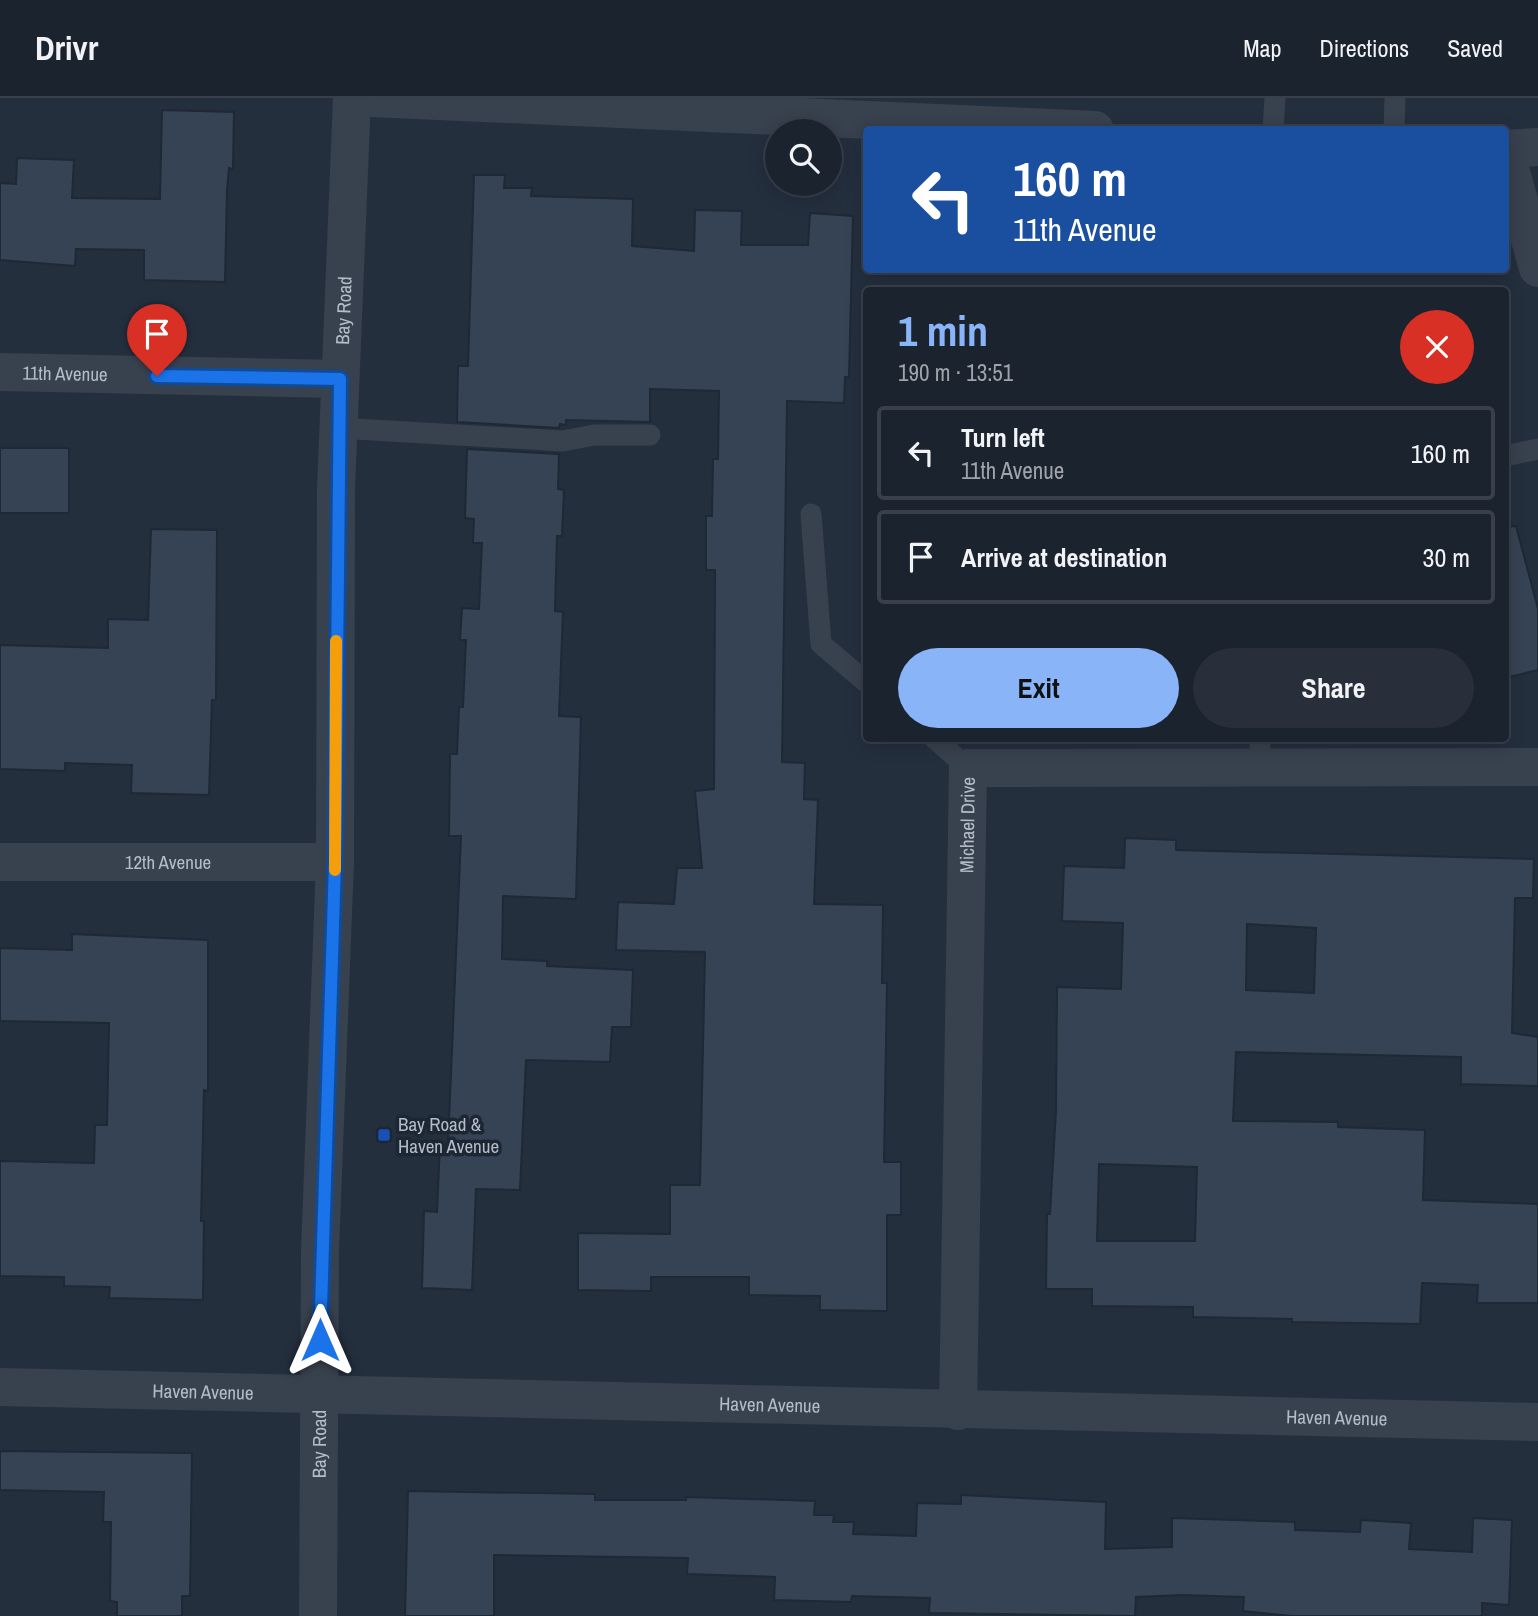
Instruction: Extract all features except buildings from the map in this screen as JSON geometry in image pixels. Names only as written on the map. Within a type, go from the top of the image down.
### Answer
[{"type":"street","name":"Bay Road","points":[[318,1616],[320,1251],[335,862],[338,428],[352,98]]},
{"type":"street","points":[[370,98],[1004,126]]},
{"type":"street","points":[[1509,150],[1538,147]]},
{"type":"street","points":[[1509,164],[1538,268]]},
{"type":"street","name":"11th Avenue","points":[[0,372],[340,379]]},
{"type":"street","name":"Michael Drive","points":[[958,1411],[968,768],[1260,753],[1538,767]]},
{"type":"street","name":"12th Avenue","points":[[0,862],[335,862]]},
{"type":"street","name":"Haven Avenue","points":[[0,1387],[958,1411],[1538,1422]]},
{"type":"lane","points":[[1273,126],[1275,98]]},
{"type":"lane","points":[[1394,126],[1395,98]]},
{"type":"lane","points":[[338,428],[563,441],[594,435],[650,435]]},
{"type":"lane","points":[[1509,455],[1538,449]]},
{"type":"lane","points":[[811,514],[821,643],[863,679]]},
{"type":"lane","points":[[939,742],[968,768]]},
{"type":"slow traffic","points":[[335,870],[336,641]]},
{"type":"place","name":"Bay Road & Haven Avenue","points":[[384,1135]]},
{"type":"route","points":[[157,376],[340,379],[336,489],[335,862],[320,1251],[320,1340]]}]
